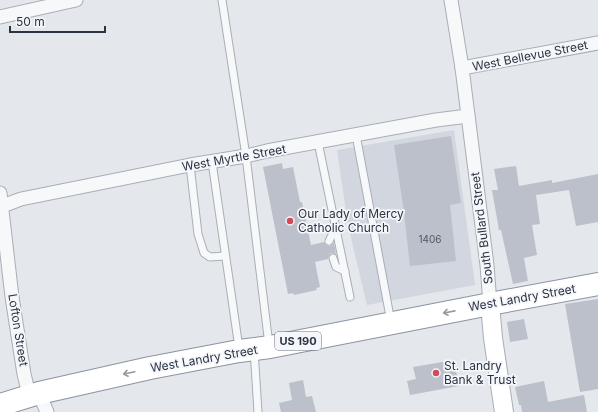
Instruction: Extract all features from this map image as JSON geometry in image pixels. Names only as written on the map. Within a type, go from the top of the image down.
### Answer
[{"type":"highway","name":"West Landry Street","points":[[0,405],[38,400],[143,370],[598,284]]},
{"type":"main road","name":"South Bullard Street","points":[[490,304],[492,338],[504,412]]},
{"type":"street","points":[[0,17],[76,0]]},
{"type":"street","name":"South Bullard Street","points":[[451,0],[462,68],[487,265],[490,304]]},
{"type":"street","name":"West Bellevue Street","points":[[462,68],[598,43]]},
{"type":"street","name":"West Myrtle Street","points":[[1,202],[436,120],[468,116]]},
{"type":"street","name":"Lofton Street","points":[[1,202],[12,297],[24,374],[38,400]]},
{"type":"lane","points":[[222,0],[246,156],[258,412]]},
{"type":"lane","points":[[356,135],[392,323]]},
{"type":"lane","points":[[318,142],[350,297]]},
{"type":"lane","points":[[212,162],[225,256],[254,349]]},
{"type":"lane","points":[[190,166],[198,234],[204,253],[210,256],[225,256]]},
{"type":"lane","points":[[329,241],[336,230]]},
{"type":"lane","points":[[332,258],[336,266],[345,271]]},
{"type":"shaded area","points":[[454,130],[475,285],[367,305],[348,225],[337,150]]},
{"type":"building","points":[[451,136],[461,203],[450,205],[456,261],[410,266],[394,145]]},
{"type":"building","name":"Our Lady of Mercy Catholic Church","points":[[282,163],[283,169],[293,167],[311,245],[324,242],[326,245],[330,246],[334,243],[336,254],[331,253],[328,259],[315,262],[320,287],[316,288],[317,290],[294,295],[293,293],[288,294],[263,167]]},
{"type":"building","points":[[516,166],[519,186],[552,180],[552,183],[598,174],[598,222],[576,226],[569,190],[536,195],[540,224],[532,225],[537,255],[524,258],[528,281],[513,284],[501,230],[499,230],[492,190],[498,190],[494,169]]},
{"type":"building","points":[[598,299],[598,389],[580,392],[565,304]]},
{"type":"building","points":[[524,319],[528,339],[510,342],[507,322]]},
{"type":"building","name":"St. Landry Bank & Trust","points":[[454,360],[459,386],[410,395],[407,381],[416,379],[413,367]]},
{"type":"building","points":[[303,380],[306,397],[312,396],[316,412],[281,412],[279,403],[292,400],[289,383]]},
{"type":"building","points":[[544,381],[548,402],[584,395],[587,412],[522,412],[515,387]]},
{"type":"place","name":"Our Lady of Mercy Catholic Church","points":[[290,221]]},
{"type":"place","name":"St. Landry Bank & Trust","points":[[436,373]]}]
